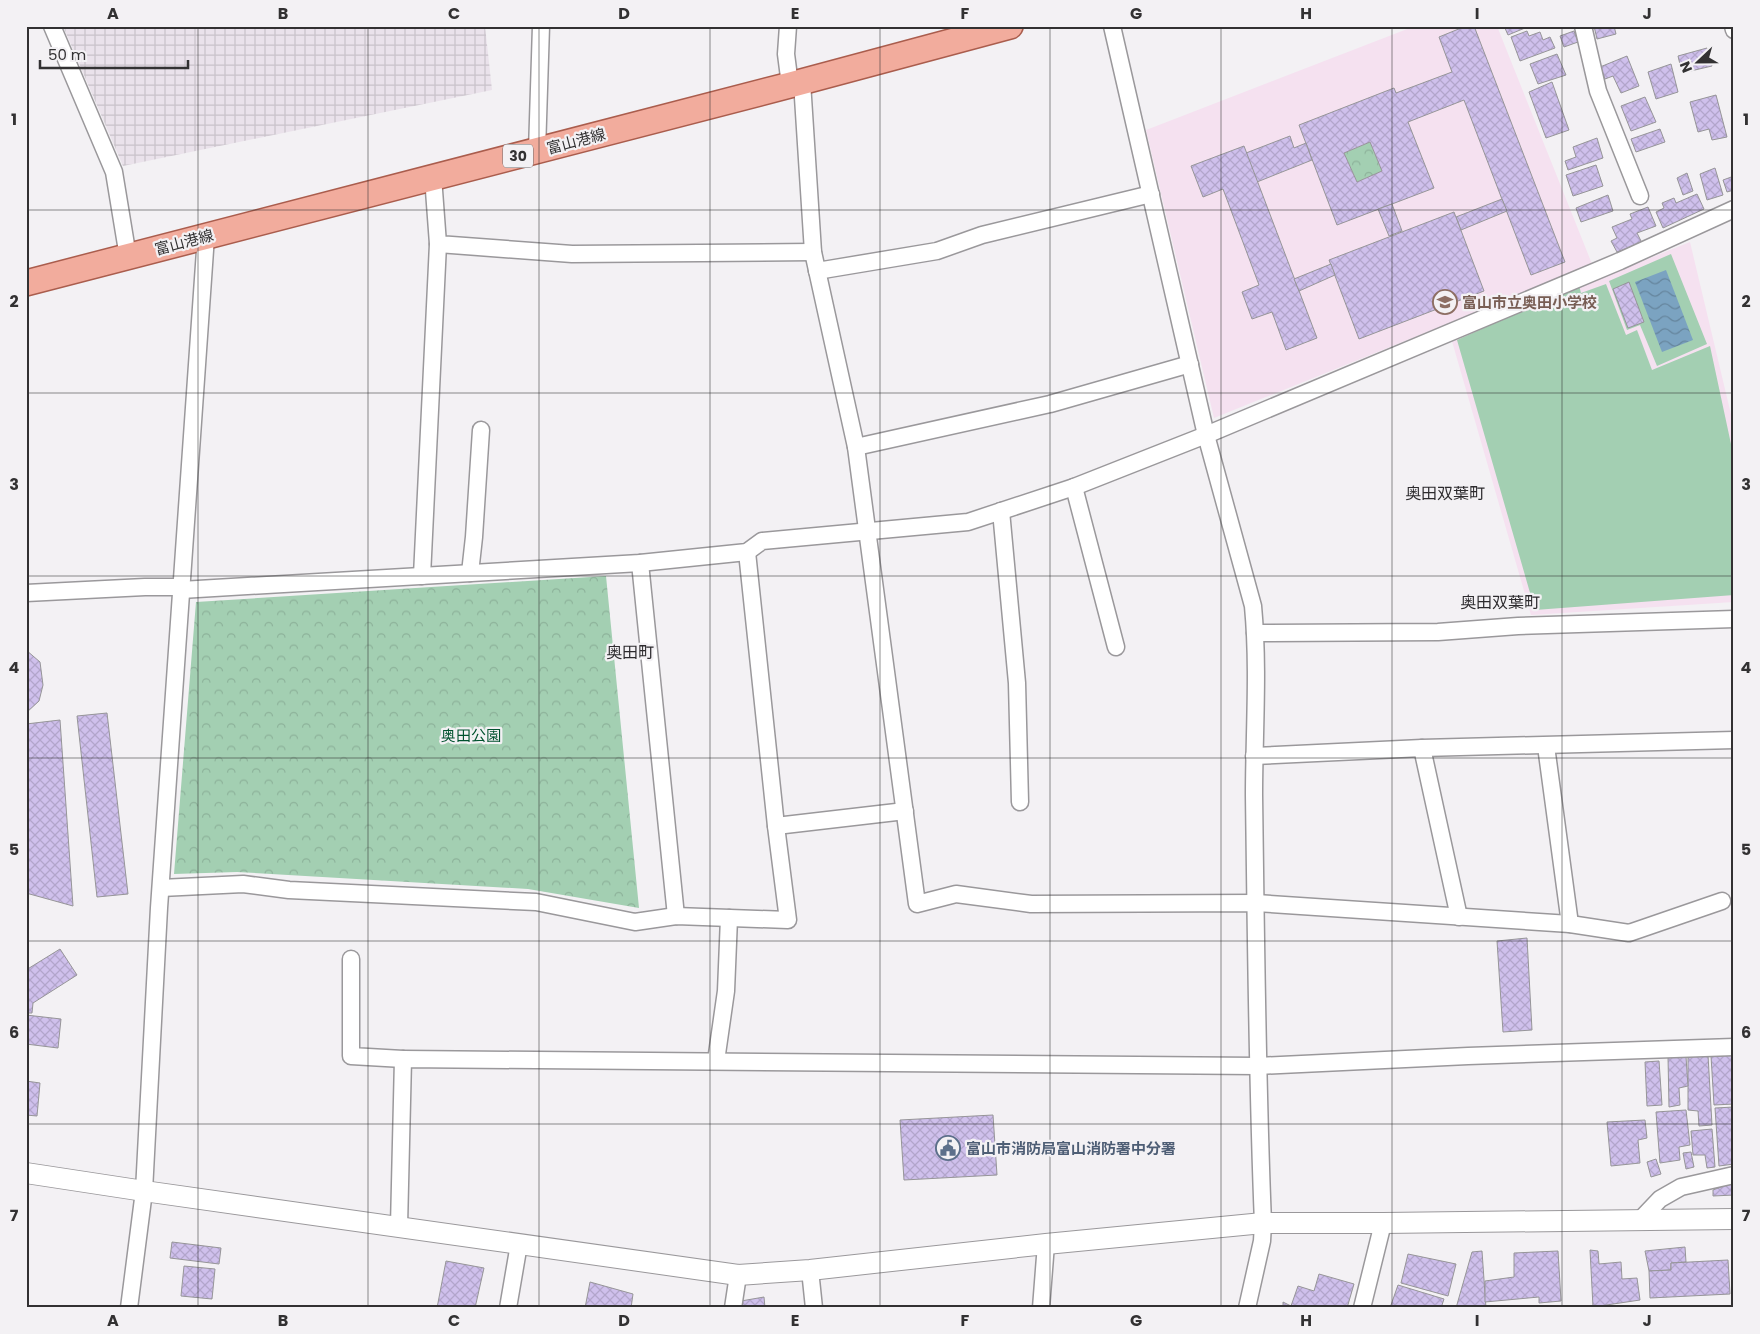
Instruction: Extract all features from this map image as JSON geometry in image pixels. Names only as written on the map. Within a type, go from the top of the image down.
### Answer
[{"type":"main road","name":"富山港線","points":[[26,283],[1010,26]]},
{"type":"street","points":[[52,26],[114,172],[128,257]]},
{"type":"street","points":[[537,151],[541,26]]},
{"type":"street","points":[[788,26],[786,54],[796,83],[813,252],[856,447],[917,904],[956,894],[1031,904],[1256,903],[1570,924],[1629,933],[1722,900]]},
{"type":"street","points":[[1112,26],[1206,435],[1253,606],[1255,633],[1254,756],[1258,1066],[1263,1223],[1262,1241],[1247,1308]]},
{"type":"street","points":[[1583,26],[1598,90],[1640,196]]},
{"type":"street","points":[[1733,26],[1734,30]]},
{"type":"street","points":[[422,576],[438,244],[433,177]]},
{"type":"street","points":[[817,271],[937,250],[982,234],[1151,194]]},
{"type":"street","points":[[26,593],[145,587],[181,588],[640,563],[747,552],[762,540],[968,522],[1074,487],[1206,435],[1620,261],[1734,208]]},
{"type":"street","points":[[128,1308],[144,1191],[161,888],[206,236]]},
{"type":"street","points":[[438,244],[572,254],[813,252]]},
{"type":"street","points":[[856,447],[1050,404],[1190,364]]},
{"type":"street","points":[[470,573],[481,430]]},
{"type":"street","points":[[1074,487],[1116,647]]},
{"type":"street","points":[[1000,511],[1017,683],[1020,802]]},
{"type":"street","points":[[161,888],[243,884],[289,890],[536,902],[635,922],[676,916],[788,920],[776,826],[747,552]]},
{"type":"street","points":[[640,563],[676,916]]},
{"type":"street","points":[[1255,633],[1438,632],[1518,626],[1734,619]]},
{"type":"street","points":[[1254,756],[1422,748],[1734,740]]},
{"type":"street","points":[[1546,746],[1570,924]]},
{"type":"street","points":[[1422,748],[1459,917]]},
{"type":"street","points":[[776,826],[905,811]]},
{"type":"street","points":[[716,1061],[726,991],[729,918]]},
{"type":"street","points":[[351,959],[351,1056],[403,1059],[1258,1066],[1468,1056],[1734,1047]]},
{"type":"street","points":[[399,1226],[403,1059]]},
{"type":"street","points":[[26,1173],[738,1275],[810,1270],[1046,1244],[1263,1223],[1734,1219]]},
{"type":"street","points":[[1640,1220],[1660,1200],[1682,1188],[1734,1175]]},
{"type":"street","points":[[1362,1308],[1383,1223]]},
{"type":"street","points":[[508,1308],[519,1244]]},
{"type":"street","points":[[1041,1308],[1046,1244]]},
{"type":"street","points":[[810,1270],[814,1308]]},
{"type":"street","points":[[733,1308],[738,1275]]},
{"type":"shaded area","points":[[63,26],[485,26],[492,90],[123,166]]},
{"type":"shaded area","name":"富山市立奥田小学校","points":[[1415,26],[1497,26],[1598,279],[1690,242],[1734,427],[1734,602],[1531,615],[1447,324],[1214,418],[1146,130]]},
{"type":"green space","points":[[1370,142],[1382,171],[1357,182],[1344,153]]},
{"type":"green space","points":[[1671,254],[1707,344],[1657,366],[1640,325],[1627,330],[1609,281]]},
{"type":"green space","points":[[1606,284],[1626,335],[1637,330],[1652,370],[1710,346],[1734,458],[1734,595],[1535,610],[1457,340],[1579,285],[1581,293]]},
{"type":"green space","name":"奥田公園","points":[[606,576],[639,908],[528,889],[237,872],[174,874],[196,602]]},
{"type":"water","points":[[1666,270],[1693,340],[1662,352],[1635,282]]},
{"type":"building","points":[[1466,26],[1474,26],[1565,262],[1531,275],[1464,100],[1408,122],[1434,188],[1337,225],[1299,125],[1394,88],[1396,93],[1452,72],[1439,37]],"holes":[[[1370,142],[1382,171],[1357,182],[1344,153]]]},
{"type":"building","points":[[1504,26],[1524,26],[1525,28],[1508,35]]},
{"type":"building","points":[[1594,26],[1614,26],[1616,34],[1597,39]]},
{"type":"building","points":[[1527,31],[1529,36],[1540,32],[1543,40],[1550,37],[1555,48],[1520,61],[1511,37]]},
{"type":"building","points":[[1574,31],[1578,42],[1564,47],[1560,36]]},
{"type":"building","points":[[1707,48],[1712,66],[1682,73],[1678,56]]},
{"type":"building","points":[[1557,54],[1566,75],[1538,84],[1530,64]]},
{"type":"building","points":[[1627,56],[1639,86],[1621,93],[1613,76],[1605,79],[1600,67]]},
{"type":"building","points":[[1671,64],[1678,92],[1656,99],[1648,72]]},
{"type":"building","points":[[1552,82],[1569,130],[1546,138],[1529,92]]},
{"type":"building","points":[[1716,95],[1727,137],[1712,140],[1709,129],[1698,132],[1690,102]]},
{"type":"building","points":[[1645,97],[1656,122],[1631,131],[1621,106]]},
{"type":"building","points":[[1660,129],[1665,142],[1636,152],[1631,139]]},
{"type":"building","points":[[1290,136],[1294,148],[1306,143],[1312,160],[1257,182],[1246,153]]},
{"type":"building","points":[[1597,138],[1603,158],[1568,170],[1565,161],[1576,157],[1573,147]]},
{"type":"building","points":[[1244,146],[1317,338],[1286,350],[1272,312],[1252,319],[1242,292],[1259,285],[1223,189],[1203,197],[1191,166]]},
{"type":"building","points":[[1596,165],[1603,186],[1573,196],[1566,175]]},
{"type":"building","points":[[1715,168],[1723,195],[1707,200],[1700,174]]},
{"type":"building","points":[[1687,173],[1693,191],[1683,195],[1677,178]]},
{"type":"building","points":[[1734,176],[1734,190],[1727,192],[1723,180]]},
{"type":"building","points":[[1697,194],[1704,209],[1663,228],[1656,212],[1664,208],[1662,203],[1674,198],[1676,203]]},
{"type":"building","points":[[1608,195],[1613,211],[1581,222],[1576,208]]},
{"type":"building","points":[[1502,199],[1507,211],[1461,230],[1456,217]]},
{"type":"building","points":[[1392,204],[1402,231],[1389,236],[1378,209]]},
{"type":"building","points":[[1648,207],[1656,226],[1637,233],[1642,243],[1617,252],[1611,241],[1617,238],[1612,227],[1632,219],[1630,214]]},
{"type":"building","points":[[1454,212],[1484,291],[1359,339],[1329,260]]},
{"type":"building","points":[[1331,264],[1335,275],[1299,291],[1294,279]]},
{"type":"building","points":[[1629,282],[1644,322],[1628,328],[1613,289]]},
{"type":"building","points":[[26,650],[40,662],[43,685],[39,701],[26,713]]},
{"type":"building","points":[[107,713],[128,894],[97,897],[77,716]]},
{"type":"building","points":[[60,720],[73,906],[26,893],[26,724]]},
{"type":"building","points":[[1527,938],[1532,1030],[1503,1032],[1497,941]]},
{"type":"building","points":[[60,949],[77,975],[33,1003],[32,1013],[26,1013],[26,970]]},
{"type":"building","points":[[26,1015],[61,1019],[58,1048],[26,1044]]},
{"type":"building","points":[[1734,1054],[1734,1104],[1714,1105],[1711,1056]]},
{"type":"building","points":[[1708,1055],[1712,1125],[1699,1126],[1698,1111],[1688,1110],[1688,1056]]},
{"type":"building","points":[[1668,1057],[1686,1057],[1688,1086],[1679,1088],[1680,1105],[1669,1107]]},
{"type":"building","points":[[1659,1061],[1662,1105],[1647,1106],[1645,1062]]},
{"type":"building","points":[[26,1081],[40,1083],[37,1116],[26,1115]]},
{"type":"building","points":[[1734,1107],[1734,1164],[1719,1166],[1715,1108]]},
{"type":"building","points":[[1686,1110],[1690,1145],[1679,1147],[1680,1160],[1660,1163],[1656,1112]]},
{"type":"building","name":"富山市消防局富山消防署中分署","points":[[993,1115],[997,1175],[904,1180],[900,1120]]},
{"type":"building","points":[[1645,1120],[1647,1138],[1638,1140],[1640,1163],[1611,1166],[1607,1122]]},
{"type":"building","points":[[1712,1129],[1715,1167],[1707,1168],[1705,1155],[1693,1155],[1691,1131]]},
{"type":"building","points":[[1691,1152],[1694,1167],[1686,1169],[1683,1153]]},
{"type":"building","points":[[1656,1159],[1661,1174],[1651,1177],[1647,1162]]},
{"type":"building","points":[[1734,1182],[1734,1195],[1713,1196],[1713,1190]]},
{"type":"building","points":[[172,1242],[221,1248],[219,1264],[170,1258]]},
{"type":"building","points":[[1685,1247],[1686,1262],[1671,1263],[1671,1270],[1649,1271],[1645,1251]]},
{"type":"building","points":[[1590,1250],[1598,1251],[1599,1264],[1621,1262],[1622,1279],[1637,1278],[1640,1300],[1593,1307]]},
{"type":"building","points":[[1482,1251],[1486,1308],[1456,1308],[1472,1252]]},
{"type":"building","points":[[1558,1251],[1561,1301],[1539,1303],[1539,1297],[1485,1302],[1485,1281],[1514,1277],[1514,1253]]},
{"type":"building","points":[[1408,1254],[1456,1264],[1448,1296],[1401,1283]]},
{"type":"building","points":[[1728,1260],[1730,1294],[1650,1298],[1649,1271],[1671,1270],[1671,1263]]},
{"type":"building","points":[[446,1261],[484,1268],[475,1308],[437,1308]]},
{"type":"building","points":[[184,1266],[215,1269],[212,1299],[181,1296]]},
{"type":"building","points":[[1319,1274],[1354,1284],[1347,1308],[1283,1308],[1283,1302],[1291,1306],[1298,1286],[1314,1291]]},
{"type":"building","points":[[590,1282],[633,1294],[631,1308],[585,1308]]},
{"type":"building","points":[[1398,1285],[1444,1299],[1441,1308],[1399,1308],[1391,1305]]},
{"type":"building","points":[[764,1297],[765,1308],[742,1308],[741,1301]]},
{"type":"place","name":"富山市立奥田小学校","points":[[1445,302]]},
{"type":"place","name":"富山市消防局富山消防署中分署","points":[[948,1148]]},
{"type":"district","name":"奥田双葉町","points":[[1445,493]]},
{"type":"district","name":"奥田双葉町","points":[[1500,602]]},
{"type":"district","name":"奥田町","points":[[630,652]]}]
